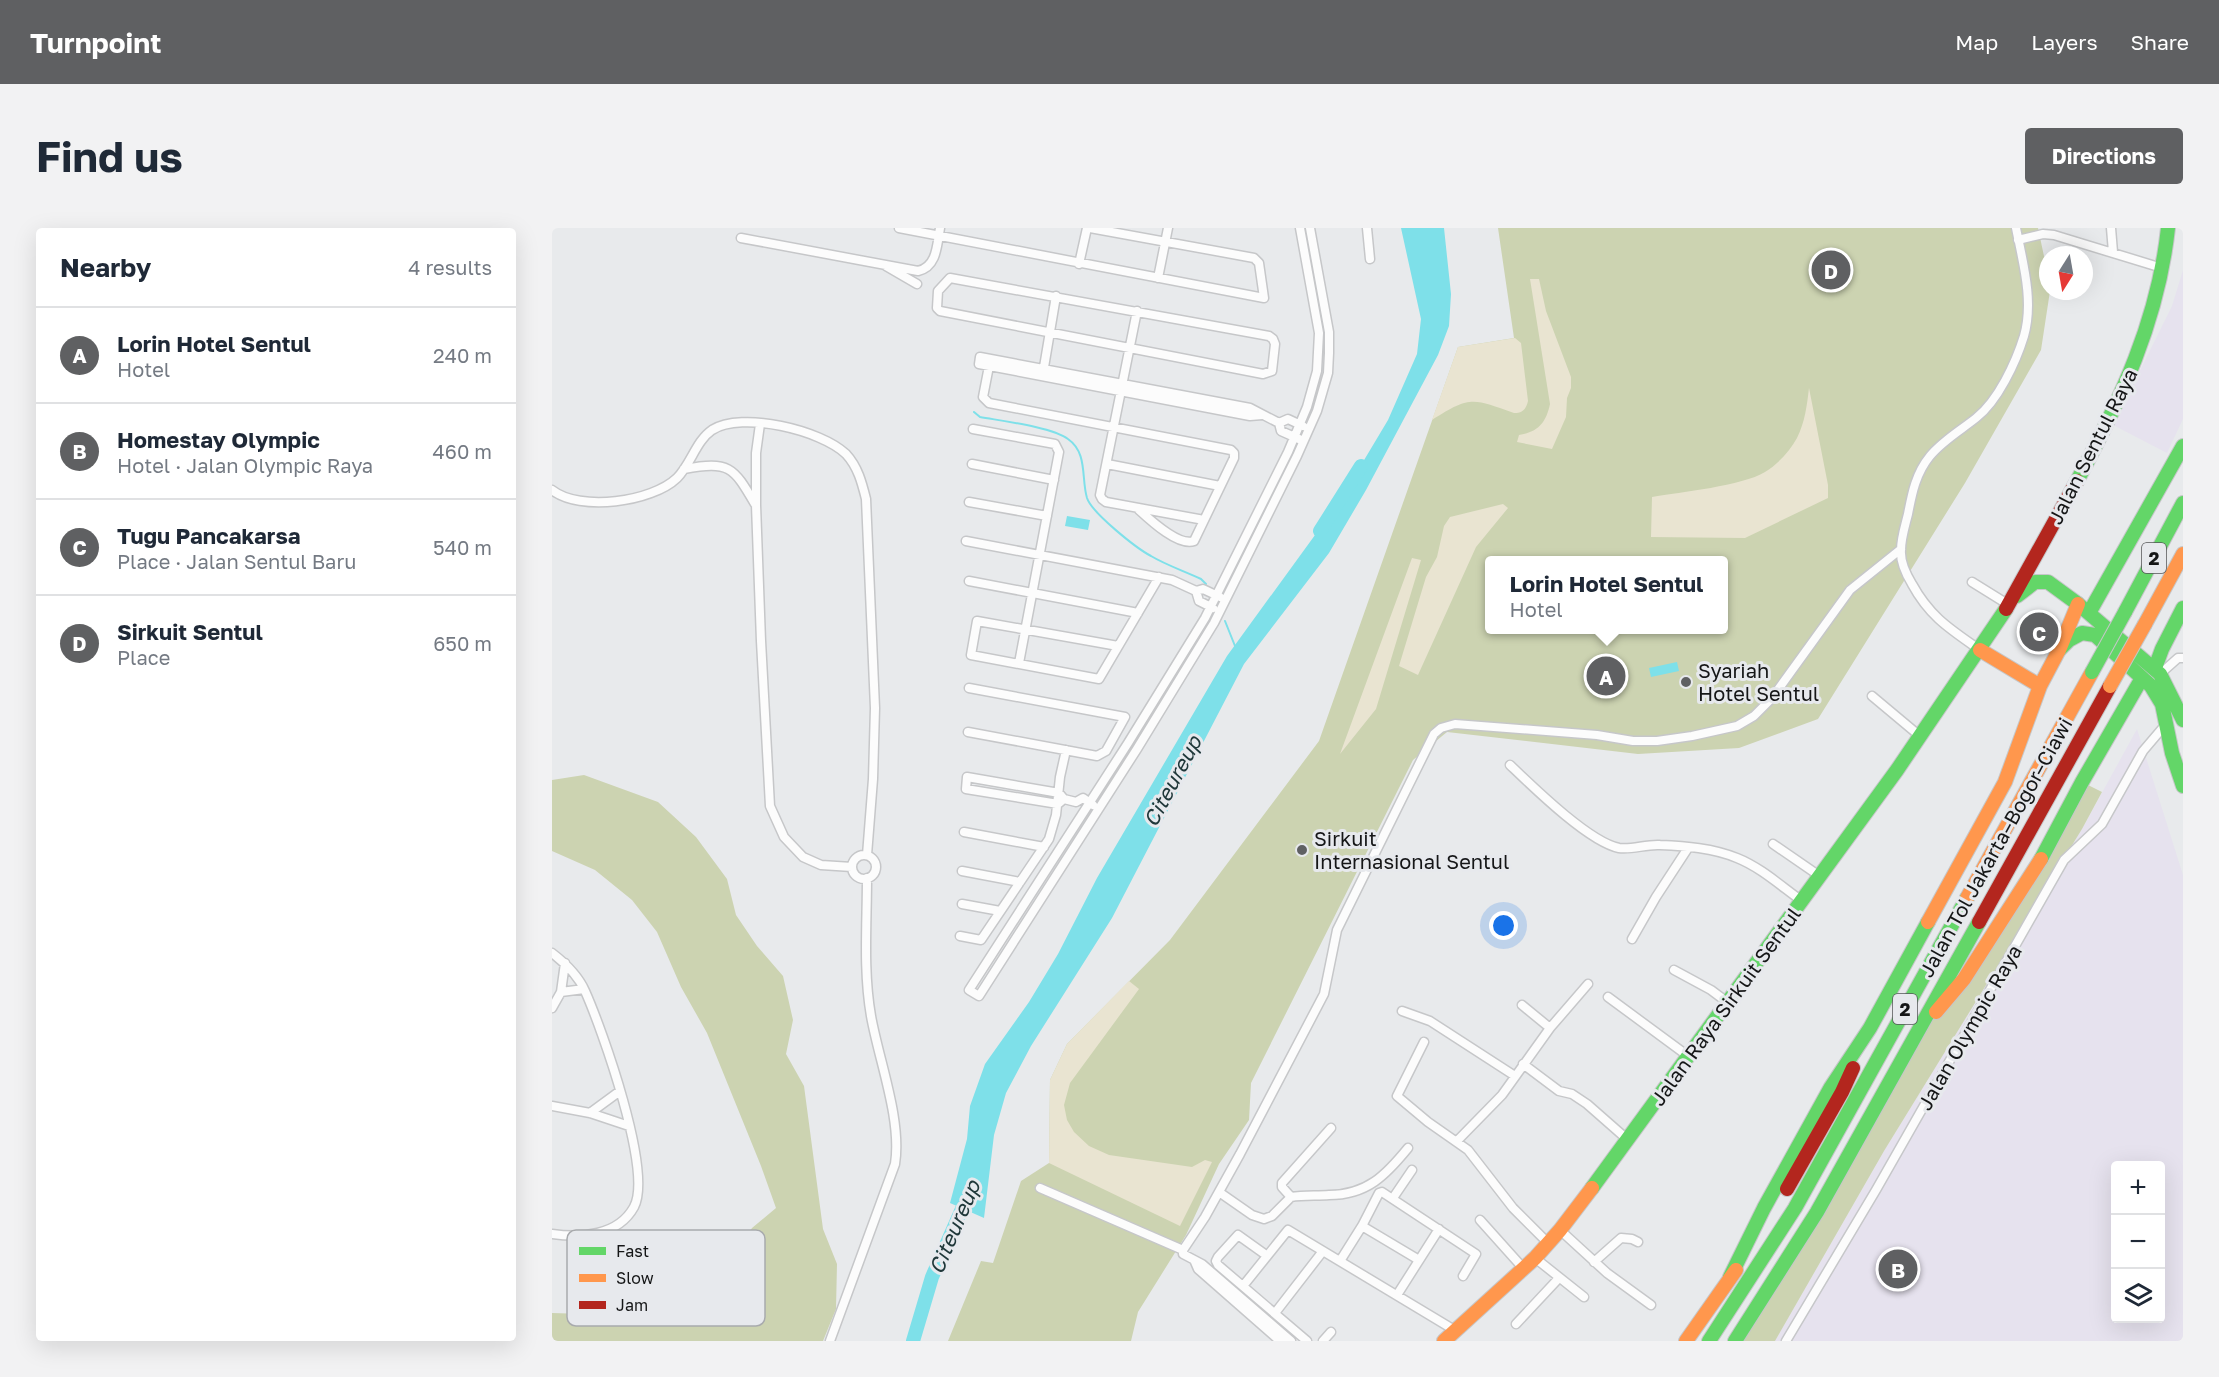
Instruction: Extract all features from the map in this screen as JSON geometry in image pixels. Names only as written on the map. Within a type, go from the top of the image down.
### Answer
[{"type":"main road","name":"Jalan Sentul Raya","points":[[1980,650],[2010,602],[2087,462],[2125,387],[2146,330],[2162,268],[2168,228]]},
{"type":"main road","points":[[1686,1341],[1730,1278],[1764,1208],[1831,1087],[1870,1028],[2005,782],[2040,686],[2059,650],[2183,446]]},
{"type":"main road","name":"Jalan Tol Jakarta–Bogor–Ciawi","points":[[1709,1341],[1795,1208],[2183,503]]},
{"type":"main road","name":"Jalan Tol Jakarta–Bogor–Ciawi","points":[[1735,1341],[1817,1212],[2183,554]]},
{"type":"main road","points":[[2010,602],[2035,582],[2048,582],[2083,608],[2158,671],[2182,715]]},
{"type":"main road","points":[[2158,671],[2162,649],[2183,608]]},
{"type":"main road","points":[[2059,650],[2069,640],[2082,633],[2095,635],[2151,686],[2162,704],[2183,786]]},
{"type":"main road","points":[[1980,650],[2040,686]]},
{"type":"main road","name":"Jalan Raya Sirkuit Sentul","points":[[1444,1341],[1534,1258],[1560,1230],[1821,877],[1980,650]]},
{"type":"main road","points":[[1911,1042],[1964,979],[2046,851],[2082,782],[2142,678]]},
{"type":"street","points":[[899,228],[940,232],[1079,264],[1264,298],[1259,263],[1254,258],[1165,241],[1088,228],[1079,264]]},
{"type":"street","points":[[1158,278],[1168,228]]},
{"type":"street","points":[[1300,228],[1319,333],[1319,352],[1313,391],[1294,437],[1211,607],[1128,743],[969,990],[979,996],[1143,739],[1220,612],[1309,429],[1323,393],[1329,353],[1329,332],[1310,228]]},
{"type":"street","points":[[1367,228],[1370,259]]},
{"type":"street","points":[[1980,650],[1929,612],[1906,575],[1901,549],[1911,496],[1919,472],[1931,454],[1978,417],[1993,400],[2024,336],[2029,304],[2016,228]]},
{"type":"street","points":[[2111,228],[2113,252]]},
{"type":"street","points":[[741,237],[918,271],[927,269],[932,263],[940,232]]},
{"type":"street","points":[[2018,240],[2043,234],[2054,235],[2162,268]]},
{"type":"street","points":[[878,262],[917,284]]},
{"type":"street","points":[[950,278],[1056,296],[1269,336],[1275,344],[1272,371],[1263,374],[940,311],[937,308],[938,291],[950,278]]},
{"type":"street","points":[[1043,373],[1056,296]]},
{"type":"street","points":[[1137,311],[1100,495],[1106,502],[1204,520]]},
{"type":"street","points":[[1137,508],[1160,528],[1183,541],[1194,541],[1234,459],[1234,453],[1231,450],[989,404],[983,397],[988,366],[1250,408],[1279,423],[1288,419],[1309,429]]},
{"type":"street","points":[[1279,423],[1281,431],[1303,441]]},
{"type":"street","points":[[552,490],[558,494],[592,501],[628,499],[655,491],[670,483],[684,468],[704,437],[712,430],[735,424],[794,428],[834,444],[854,464],[866,499],[875,708],[873,779],[867,855]]},
{"type":"street","points":[[760,424],[756,453],[756,505],[768,793],[772,814],[784,837],[803,857],[821,865],[852,867]]},
{"type":"street","points":[[973,429],[1054,444],[1059,452],[1019,663]]},
{"type":"street","points":[[972,464],[1054,480]]},
{"type":"street","points":[[1107,464],[1220,486]]},
{"type":"street","points":[[684,468],[715,465],[733,471],[740,478],[756,505]]},
{"type":"street","points":[[969,502],[1047,516]]},
{"type":"street","points":[[966,541],[1172,580],[1196,591],[1203,589],[1225,600]]},
{"type":"street","points":[[1183,1250],[1219,1192],[1324,994],[1337,930],[1434,734],[1441,728],[1455,724],[1597,735],[1633,741],[1657,741],[1737,726],[1754,716],[1772,698],[1850,590],[1901,549]]},
{"type":"street","points":[[1118,646],[977,621],[971,655],[1099,679],[1159,578]]},
{"type":"street","points":[[969,581],[1138,613]]},
{"type":"street","points":[[1972,582],[2010,602]]},
{"type":"street","points":[[1196,591],[1199,601],[1220,612]]},
{"type":"street","points":[[2158,671],[2178,658],[2183,658]]},
{"type":"street","points":[[968,732],[1097,756],[1102,755],[1125,717],[969,688]]},
{"type":"street","points":[[1872,696],[1921,737]]},
{"type":"street","name":"Jalan Olympic Raya","points":[[1786,1341],[1894,1160],[2064,860],[2102,824],[2143,752],[2166,724]]},
{"type":"street","points":[[960,936],[981,940],[1044,846],[1054,828],[1066,750]]},
{"type":"street","points":[[1510,765],[1561,812],[1609,844],[1626,848],[1653,844],[1689,848],[1739,858],[1802,901]]},
{"type":"street","points":[[1060,799],[966,789],[968,777],[1076,802],[1083,798],[1098,809]]},
{"type":"street","points":[[1076,802],[1077,809],[1092,818]]},
{"type":"street","points":[[964,832],[1044,846]]},
{"type":"street","points":[[1773,844],[1821,877]]},
{"type":"street","points":[[1632,939],[1656,897],[1689,848]]},
{"type":"street","points":[[867,855],[875,860],[876,865],[874,873],[867,878],[859,877],[852,867],[859,856],[867,855]]},
{"type":"street","points":[[962,870],[1020,882]]},
{"type":"street","points":[[830,1341],[891,1174],[897,1148],[866,978],[867,878]]},
{"type":"street","points":[[962,904],[1000,911]]},
{"type":"street","points":[[552,953],[565,963],[584,990],[620,1090],[638,1163],[639,1190],[634,1207],[618,1225],[605,1230]]},
{"type":"street","points":[[552,1008],[561,992],[565,963]]},
{"type":"street","points":[[1674,970],[1728,1002]]},
{"type":"street","points":[[1457,1141],[1502,1095],[1523,1064],[1588,984]]},
{"type":"street","points":[[561,992],[584,990]]},
{"type":"street","points":[[1608,997],[1688,1056]]},
{"type":"street","points":[[1522,1005],[1551,1028]]},
{"type":"street","points":[[1402,1011],[1430,1021],[1515,1076]]},
{"type":"street","points":[[1424,1042],[1396,1096],[1468,1150],[1513,1208],[1548,1243]]},
{"type":"street","points":[[1523,1064],[1559,1090],[1572,1094],[1587,1104],[1628,1140]]},
{"type":"street","points":[[590,1113],[620,1090]]},
{"type":"street","points":[[552,1106],[590,1113],[629,1126]]},
{"type":"street","points":[[1291,1197],[1282,1187],[1282,1183],[1331,1128]]},
{"type":"street","points":[[1219,1192],[1252,1215],[1264,1220],[1272,1216],[1291,1197],[1332,1196],[1364,1188],[1383,1177],[1408,1148]]},
{"type":"street","points":[[1393,1198],[1412,1170]]},
{"type":"street","points":[[1040,1188],[1183,1250],[1183,1254],[1202,1264],[1291,1341]]},
{"type":"street","points":[[1340,1261],[1379,1193],[1382,1192],[1476,1254],[1463,1276]]},
{"type":"street","points":[[1480,1220],[1523,1268]]},
{"type":"street","points":[[1362,1226],[1419,1260]]},
{"type":"street","points":[[1397,1295],[1439,1229]]},
{"type":"street","points":[[1243,1286],[1288,1230],[1456,1331]]},
{"type":"street","points":[[1560,1230],[1594,1262],[1651,1305]]},
{"type":"street","points":[[552,1234],[567,1235]]},
{"type":"street","points":[[1266,1255],[1238,1235],[1218,1257],[1218,1265],[1307,1341]]},
{"type":"street","points":[[1594,1262],[1621,1238],[1638,1242]]},
{"type":"street","points":[[1275,1313],[1323,1251]]},
{"type":"street","points":[[1534,1258],[1584,1297]]},
{"type":"street","points":[[1195,1262],[1198,1269],[1280,1341]]},
{"type":"street","points":[[1516,1324],[1559,1278]]},
{"type":"street","points":[[1323,1341],[1331,1332]]},
{"type":"shaded area","points":[[2183,270],[2183,419],[2167,453],[2113,425],[2172,306]]},
{"type":"shaded area","points":[[2137,729],[2183,875],[2183,1341],[1775,1341],[1884,1151],[2082,829]]},
{"type":"green space","name":"Sirkuit Internasional Sentul","points":[[1498,228],[2038,228],[2042,246],[2039,246],[2039,300],[2049,300],[2041,350],[1965,483],[1818,719],[1739,748],[1638,754],[1447,732],[1413,760],[1251,1083],[1249,1120],[1219,1164],[1186,1235],[1138,1312],[1131,1341],[948,1341],[981,1261],[993,1263],[1021,1181],[1049,1163],[1050,1080],[1067,1044],[1170,940],[1319,741],[1458,347],[1514,338]]},
{"type":"green space","points":[[584,775],[658,802],[696,837],[727,879],[736,915],[757,946],[783,976],[793,1020],[786,1054],[804,1086],[823,1229],[837,1264],[836,1309],[823,1341],[552,1341],[552,1313],[567,1313],[567,1326],[765,1326],[765,1230],[751,1230],[776,1208],[707,1033],[681,987],[657,932],[632,900],[595,870],[552,851],[552,780]]},
{"type":"green space","points":[[2082,782],[2102,792],[2082,829],[1884,1151],[1775,1341],[1735,1341],[1911,1042],[1964,979]]},
{"type":"sand","points":[[1530,279],[1539,279],[1546,311],[1571,377],[1566,417],[1552,449],[1517,442],[1519,435],[1531,432],[1540,426],[1550,404]]},
{"type":"sand","points":[[1515,338],[1521,343],[1528,401],[1524,410],[1514,413],[1480,402],[1472,402],[1455,406],[1432,420],[1458,347]]},
{"type":"sand","points":[[1809,388],[1828,485],[1828,498],[1745,538],[1651,537],[1652,497],[1742,481],[1765,472],[1779,461],[1791,448],[1800,432]]},
{"type":"sand","points":[[1503,504],[1508,508],[1476,547],[1418,675],[1399,666],[1426,577],[1437,557],[1444,526],[1450,517]]},
{"type":"sand","points":[[1412,558],[1421,560],[1376,709],[1340,754]]},
{"type":"sand","points":[[1129,981],[1139,989],[1070,1083],[1064,1105],[1067,1120],[1074,1132],[1089,1146],[1109,1155],[1192,1167],[1205,1160],[1212,1162],[1180,1226],[1049,1163],[1050,1080],[1067,1044]]},
{"type":"water","points":[[1401,228],[1444,228],[1451,294],[1449,326],[1438,355],[1366,490],[1329,553],[1244,664],[1112,918],[1031,1046],[1006,1093],[994,1135],[984,1218],[950,1203],[967,1139],[970,1106],[985,1064],[1029,1002],[1058,954],[1097,878],[1227,656],[1339,502],[1388,420],[1417,354],[1421,319]]},
{"type":"water","points":[[1067,516],[1090,520],[1088,530],[1065,526]]},
{"type":"water","points":[[1677,662],[1679,671],[1651,677],[1649,668]]},
{"type":"waterway","points":[[974,412],[980,417],[1039,428],[1068,439],[1079,451],[1087,498],[1097,512],[1115,530],[1144,552],[1201,579],[1206,584]]},
{"type":"waterway","name":"Citeureup","points":[[1320,531],[1361,466]]},
{"type":"waterway","points":[[1225,621],[1235,646]]},
{"type":"waterway","name":"Citeureup","points":[[913,1341],[932,1277],[969,1193]]},
{"type":"traffic: fast","points":[[2077,481],[2108,420],[2135,359],[2156,295],[2168,228]]},
{"type":"traffic: fast","points":[[2089,613],[2183,446]]},
{"type":"traffic: fast","points":[[2125,612],[2183,503]]},
{"type":"traffic: fast","points":[[2017,596],[2035,582],[2048,582],[2078,604],[2160,674],[2183,720]]},
{"type":"traffic: fast","points":[[2155,668],[2183,608]]},
{"type":"traffic: fast","points":[[1592,1188],[1897,770],[2006,609]]},
{"type":"traffic: fast","points":[[2092,672],[2125,612]]},
{"type":"traffic: fast","points":[[2059,650],[2069,640],[2082,633],[2095,635],[2151,686],[2162,704],[2172,753],[2183,786]]},
{"type":"traffic: fast","points":[[2041,859],[2142,678]]},
{"type":"traffic: fast","points":[[1709,1341],[1795,1208],[1967,898]]},
{"type":"traffic: fast","points":[[1730,1277],[1764,1208],[1831,1087],[1870,1028],[1928,922]]},
{"type":"traffic: fast","points":[[1735,1341],[1817,1212],[1979,922]]},
{"type":"traffic: slow","points":[[2145,624],[2183,554]]},
{"type":"traffic: slow","points":[[1980,650],[2040,686],[2059,650],[2078,604]]},
{"type":"traffic: slow","points":[[2110,686],[2145,624]]},
{"type":"traffic: slow","points":[[1967,898],[2092,672]]},
{"type":"traffic: slow","points":[[1928,922],[2005,782],[2040,686]]},
{"type":"traffic: slow","points":[[1936,1012],[1964,979],[2041,859]]},
{"type":"traffic: slow","points":[[1444,1341],[1535,1258],[1592,1188]]},
{"type":"traffic: slow","points":[[1686,1341],[1736,1270]]},
{"type":"traffic: jam","points":[[2006,609],[2077,481]]},
{"type":"traffic: jam","points":[[1979,922],[2110,686]]},
{"type":"traffic: jam","points":[[1787,1189],[1842,1092],[1853,1068]]},
{"type":"place","name":"Sirkuit Sentul","points":[[1831,270]]},
{"type":"place","name":"Tugu Pancakarsa","points":[[2039,632]]},
{"type":"place","name":"Lorin Hotel Sentul","points":[[1606,676]]},
{"type":"place","name":"Syariah Hotel Sentul","points":[[1686,682]]},
{"type":"place","name":"Sirkuit Internasional Sentul","points":[[1302,850]]},
{"type":"place","name":"Homestay Olympic","points":[[1898,1269]]}]
